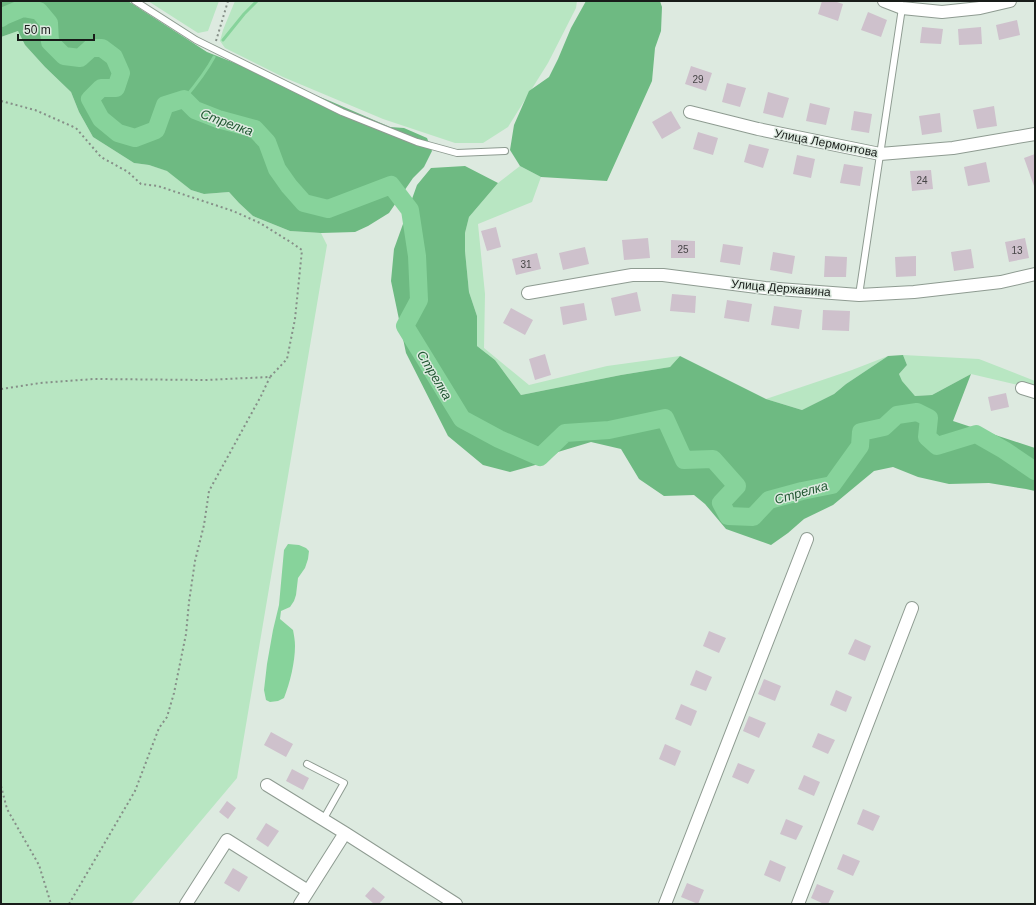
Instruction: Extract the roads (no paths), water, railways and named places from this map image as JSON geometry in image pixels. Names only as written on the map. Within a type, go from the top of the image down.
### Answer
[{"type":"street","points":[[884,1],[902,8],[942,12],[980,8],[1010,1]]},
{"type":"street","name":"Улица Лермонтова","points":[[690,112],[758,130],[880,154],[953,148],[1032,136],[1035,134]]},
{"type":"street","name":"Улица Державина","points":[[528,293],[632,274],[663,275],[765,288],[859,295],[914,292],[1001,282],[1035,274]]},
{"type":"street","points":[[1022,388],[1035,392]]},
{"type":"street","points":[[665,904],[807,539]]},
{"type":"street","points":[[798,904],[912,608]]},
{"type":"street","points":[[267,785],[345,832],[456,904]]},
{"type":"street","points":[[300,904],[345,832]]},
{"type":"street","points":[[186,904],[227,840],[308,891]]},
{"type":"lane","points":[[135,1],[196,40],[342,112],[418,142],[457,154],[505,152]]},
{"type":"lane","points":[[859,295],[902,8]]},
{"type":"lane","points":[[307,764],[344,783],[324,820]]},
{"type":"waterway","points":[[223,40],[244,14],[257,1]]},
{"type":"waterway","name":"Стрелка","points":[[1,18],[23,8],[39,11],[49,23],[50,42],[64,56],[80,58],[91,48],[102,48],[114,57],[121,73],[116,88],[101,88],[90,99],[101,119],[118,133],[135,138],[156,130],[165,105],[184,99],[195,110],[218,119],[255,129],[267,142],[277,169],[304,203],[328,209],[391,185],[410,210],[417,256],[419,300],[405,326],[462,419],[499,439],[540,457],[565,433],[609,430],[665,418],[684,460],[713,459],[737,486],[721,503],[728,516],[753,517],[769,500],[832,485],[860,446],[861,432],[884,427],[897,415],[917,412],[929,418],[927,437],[937,446],[976,434],[1004,450],[1035,471]]},
{"type":"waterway","points":[[184,99],[200,79],[214,57]]}]
